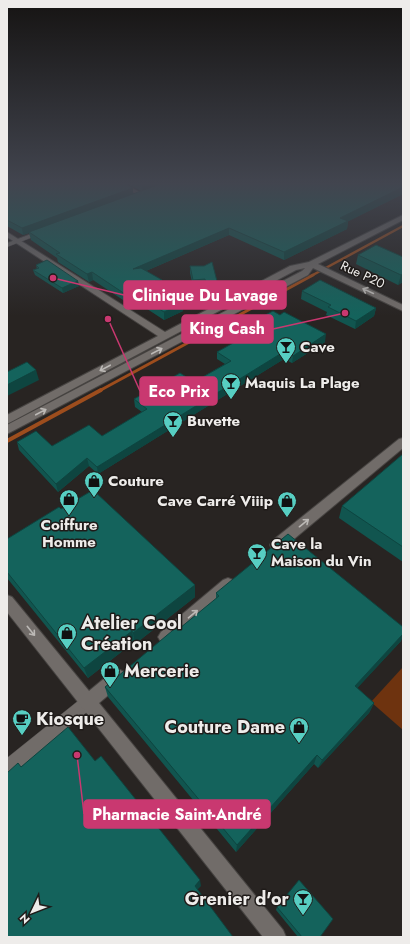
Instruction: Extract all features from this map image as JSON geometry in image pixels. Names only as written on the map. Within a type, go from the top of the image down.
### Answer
[{"type":"main road","points":[[7,420],[293,268],[312,264],[382,228]]},
{"type":"main road","points":[[7,234],[164,336]]},
{"type":"main road","points":[[7,430],[305,273],[312,264]]},
{"type":"main road","name":"Rue P20","points":[[312,264],[403,308]]},
{"type":"main road","points":[[265,556],[403,442]]},
{"type":"main road","points":[[154,647],[236,578]]},
{"type":"main road","points":[[7,601],[276,937]]},
{"type":"main road","points":[[88,702],[130,667]]},
{"type":"street","points":[[7,244],[47,230]]},
{"type":"street","points":[[7,768],[88,702]]},
{"type":"shaded area","points":[[403,667],[403,730],[371,702]]},
{"type":"building","points":[[40,228],[229,228],[133,269],[141,268],[162,280],[155,281],[180,295],[175,298],[183,303],[164,312],[141,297],[134,300],[92,272],[87,274],[56,254],[60,253],[29,232]]},
{"type":"building","points":[[229,228],[333,228],[284,252]]},
{"type":"building","points":[[376,245],[403,257],[403,274],[401,275],[358,255]]},
{"type":"building","points":[[47,260],[78,281],[62,288],[33,270],[39,268],[36,265]]},
{"type":"building","points":[[212,262],[218,285],[206,285],[205,279],[193,280],[190,266],[204,266]]},
{"type":"building","points":[[320,280],[376,308],[356,321],[328,307],[331,305],[302,291]]},
{"type":"building","points":[[273,311],[280,315],[284,312],[326,334],[293,356],[285,351],[97,467],[87,458],[56,484],[17,442],[36,431],[52,446],[89,425],[102,436],[147,409],[134,399],[180,373],[194,382],[231,361],[217,352],[253,332],[244,326]]},
{"type":"building","points":[[27,362],[36,370],[7,385],[7,372]]},
{"type":"building","points":[[403,454],[403,547],[342,506]]},
{"type":"building","points":[[93,490],[195,585],[133,633],[132,631],[84,668],[7,572],[7,539],[59,507],[61,509]]},
{"type":"building","points":[[288,534],[403,627],[403,634],[355,686],[374,703],[322,760],[317,755],[237,845],[105,687],[178,626],[180,628],[219,596],[216,593]]},
{"type":"building","points":[[68,727],[95,761],[101,756],[200,880],[195,886],[233,937],[7,937],[7,773],[18,763],[21,767]]},
{"type":"building","name":"Grenier d'or","points":[[299,880],[333,919],[320,937],[302,937],[277,907]]},
{"type":"waterway","points":[[311,276],[399,228]]},
{"type":"waterway","points":[[99,391],[313,275]]},
{"type":"waterway","points":[[7,441],[101,390]]},
{"type":"place","name":"Clinique Du Lavage","points":[[53,278]]},
{"type":"place","name":"King Cash","points":[[345,313]]},
{"type":"place","name":"Eco Prix","points":[[108,319]]},
{"type":"place","name":"Cave","points":[[286,364]]},
{"type":"place","name":"Maquis La Plage","points":[[231,400]]},
{"type":"place","name":"Buvette","points":[[173,438]]},
{"type":"place","name":"Couture","points":[[94,498]]},
{"type":"place","name":"Coiffure Homme","points":[[69,516]]},
{"type":"place","name":"Cave Carré Viiip","points":[[287,518]]},
{"type":"place","name":"Cave la Maison du Vin","points":[[257,570]]},
{"type":"place","name":"Atelier Cool Création","points":[[67,650]]},
{"type":"place","name":"Mercerie","points":[[110,688]]},
{"type":"place","name":"Kiosque","points":[[22,736]]},
{"type":"place","name":"Couture Dame","points":[[299,744]]},
{"type":"place","name":"Pharmacie Saint-André","points":[[77,755]]},
{"type":"place","name":"Grenier d'or","points":[[303,916]]}]
